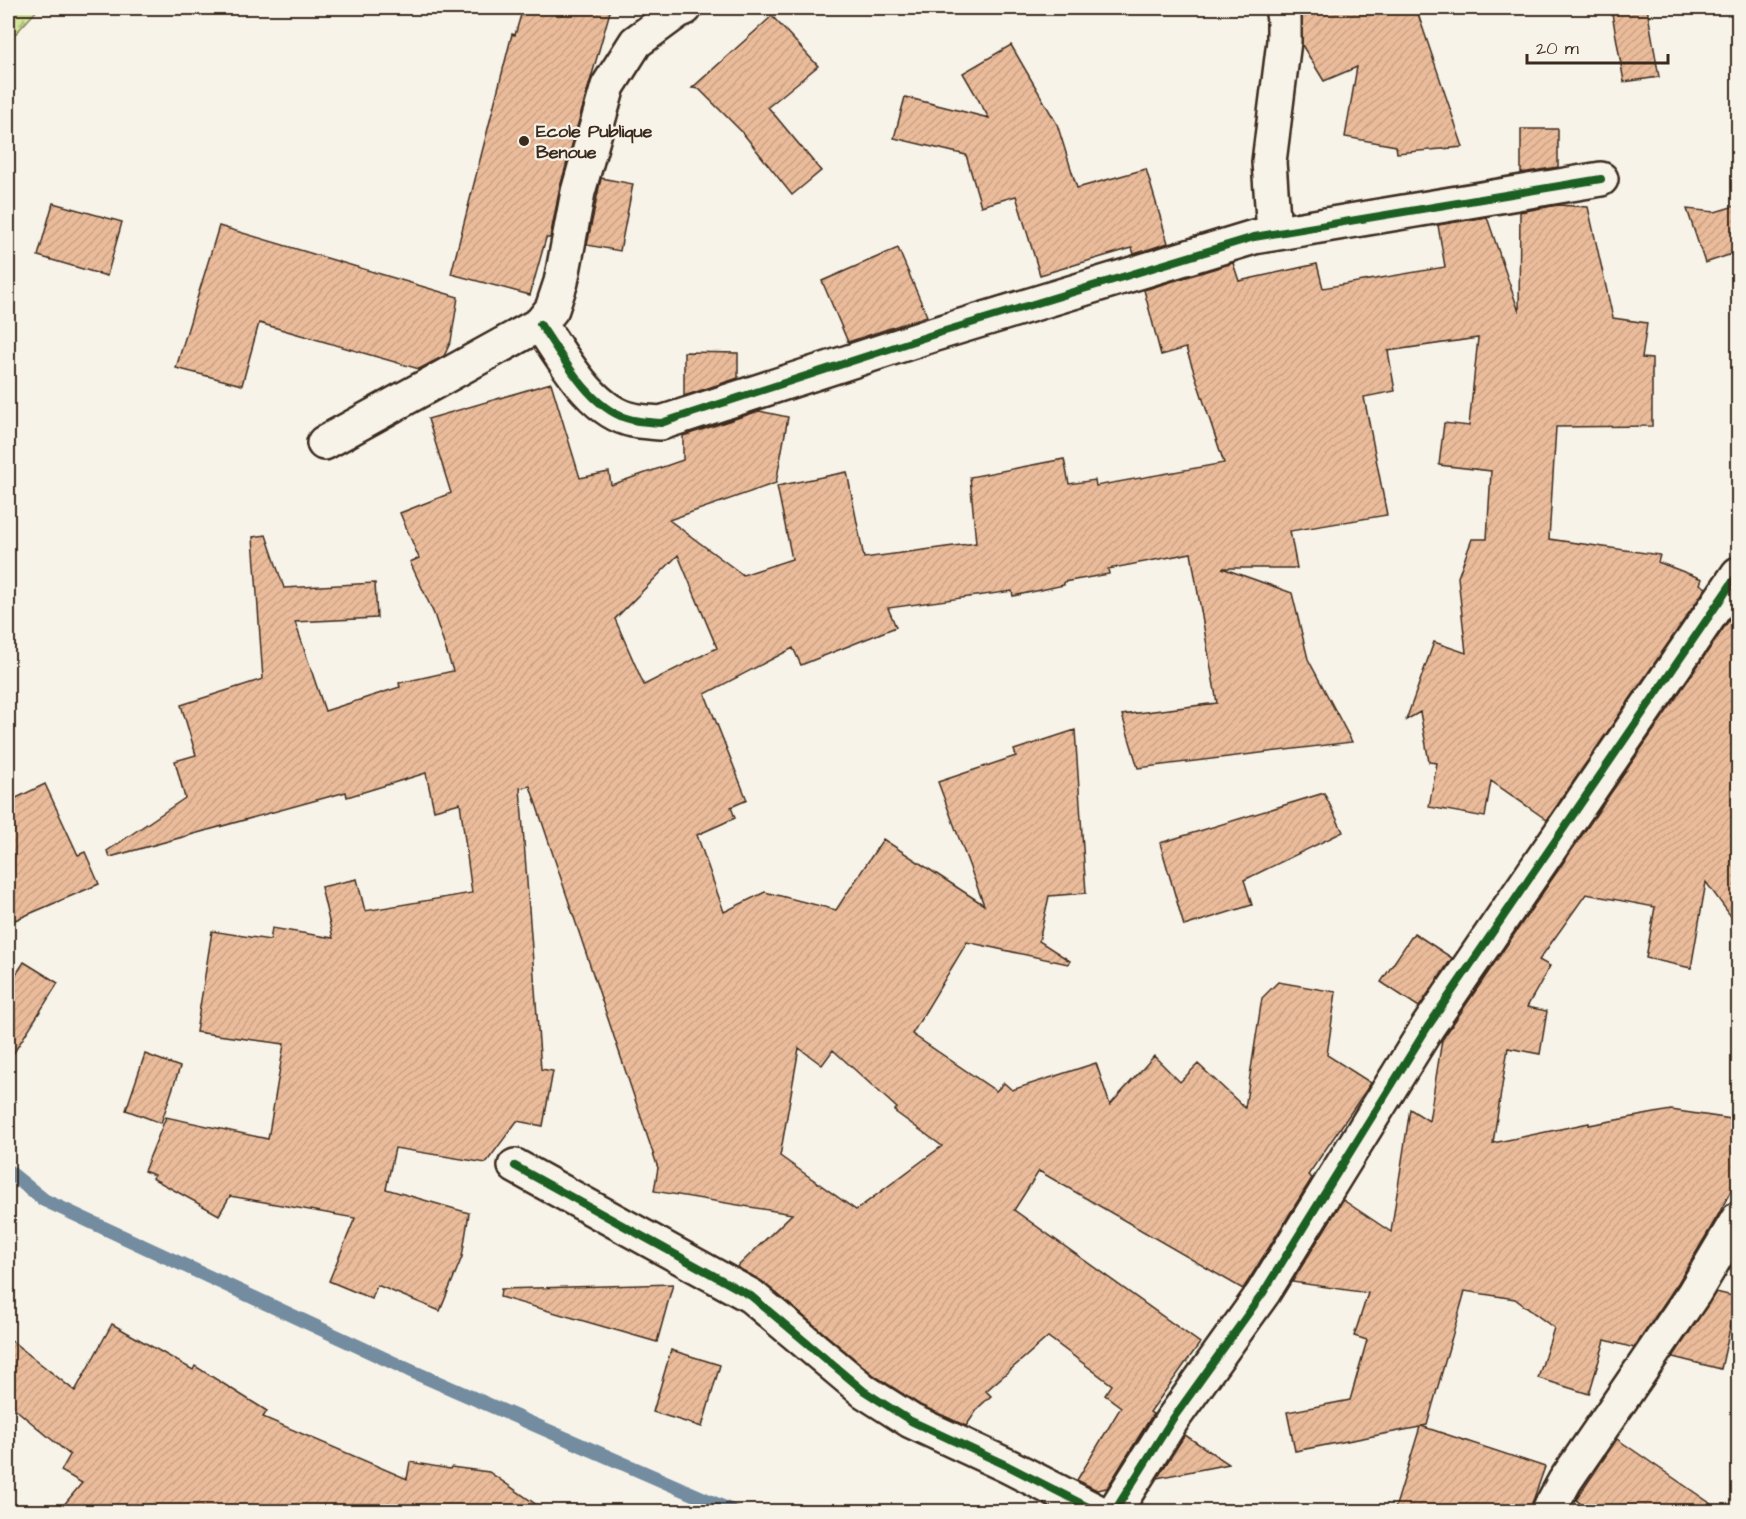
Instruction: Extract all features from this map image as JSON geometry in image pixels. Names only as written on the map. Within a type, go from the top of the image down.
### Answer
[{"type":"street","points":[[324,442],[540,324],[552,309],[561,282],[578,192],[608,86],[636,42],[685,8]]},
{"type":"street","points":[[1274,233],[1269,162],[1284,41],[1282,8]]},
{"type":"street","points":[[540,324],[579,381],[603,406],[631,420],[662,423],[935,334],[1254,237],[1601,179]]},
{"type":"street","points":[[1114,1512],[1172,1420],[1263,1293],[1427,1028],[1738,574]]},
{"type":"street","points":[[515,1166],[751,1296],[864,1391],[911,1421],[1008,1466],[1098,1512]]},
{"type":"street","points":[[1548,1512],[1565,1481],[1694,1293],[1738,1219]]},
{"type":"green space","points":[[8,8],[39,8],[8,42]]},
{"type":"building","points":[[523,8],[611,8],[560,187],[550,238],[546,238],[530,295],[451,274],[512,34],[515,35]]},
{"type":"building","points":[[1301,8],[1416,8],[1463,147],[1397,153],[1396,146],[1345,137],[1357,67],[1324,81],[1302,45]]},
{"type":"building","points":[[1611,8],[1647,8],[1659,77],[1624,82]]},
{"type":"building","points":[[772,16],[818,66],[768,107],[821,171],[792,195],[742,132],[699,89],[692,88]]},
{"type":"building","points":[[1011,45],[1057,124],[1077,188],[1146,169],[1168,243],[1134,254],[1132,248],[1040,275],[1016,196],[981,206],[966,155],[894,138],[905,97],[989,118],[963,73]]},
{"type":"building","points":[[1521,129],[1558,129],[1558,167],[1521,173]]},
{"type":"building","points":[[601,178],[633,184],[620,251],[587,245]]},
{"type":"building","points":[[53,203],[122,222],[107,276],[38,256]]},
{"type":"building","points":[[1558,205],[1588,207],[1613,318],[1647,323],[1642,358],[1652,359],[1652,426],[1556,427],[1549,539],[1660,555],[1658,562],[1702,579],[1700,584],[1706,588],[1547,820],[1491,781],[1485,817],[1429,807],[1437,763],[1429,762],[1420,712],[1406,720],[1434,642],[1466,653],[1458,577],[1472,539],[1487,539],[1491,471],[1439,465],[1444,423],[1469,426],[1478,338],[1388,351],[1395,391],[1364,397],[1387,515],[1290,531],[1297,568],[1222,568],[1292,593],[1308,659],[1352,742],[1138,768],[1122,715],[1217,703],[1191,553],[1108,569],[1109,574],[1064,582],[1064,585],[1013,596],[1012,591],[888,608],[896,627],[801,665],[793,648],[705,694],[747,800],[731,807],[735,818],[697,835],[724,912],[765,892],[836,910],[883,839],[984,905],[938,782],[1016,756],[1014,750],[1075,730],[1086,893],[1049,896],[1039,941],[1070,961],[1068,964],[967,942],[912,1034],[996,1091],[1004,1083],[1012,1090],[1096,1063],[1110,1105],[1154,1056],[1180,1082],[1198,1064],[1245,1108],[1262,998],[1278,982],[1336,992],[1327,1055],[1371,1083],[1308,1175],[1312,1178],[1243,1289],[1039,1171],[1014,1210],[1200,1343],[1150,1412],[1153,1414],[1107,1488],[1097,1490],[1077,1480],[1121,1407],[1105,1395],[1112,1385],[1048,1337],[986,1391],[991,1396],[979,1407],[966,1426],[920,1405],[875,1376],[763,1282],[737,1267],[792,1214],[654,1191],[658,1168],[530,786],[520,788],[541,1069],[553,1071],[543,1126],[517,1121],[486,1163],[395,1148],[386,1189],[469,1213],[462,1257],[440,1311],[377,1285],[372,1299],[329,1281],[355,1218],[230,1196],[219,1215],[152,1178],[154,1175],[144,1171],[166,1117],[268,1139],[284,1044],[196,1032],[212,931],[270,940],[272,928],[333,938],[321,887],[357,879],[365,911],[472,893],[460,803],[434,810],[426,773],[347,797],[346,792],[110,857],[107,851],[185,798],[175,761],[196,755],[181,705],[263,679],[253,537],[266,535],[284,588],[375,583],[377,618],[295,622],[325,711],[400,687],[399,683],[453,671],[434,614],[410,562],[419,558],[400,513],[451,493],[428,419],[551,383],[580,478],[609,472],[611,485],[683,460],[683,436],[759,411],[788,417],[776,483],[669,520],[743,575],[792,559],[777,486],[847,472],[864,558],[976,543],[970,477],[1064,459],[1069,484],[1095,480],[1096,486],[1224,463],[1186,348],[1161,355],[1144,290],[1233,263],[1239,281],[1317,264],[1323,288],[1445,267],[1438,225],[1487,217],[1519,312],[1520,212]],"holes":[[[678,555],[717,648],[644,685],[615,619]],[[799,1048],[822,1065],[833,1050],[897,1108],[894,1111],[942,1146],[856,1210],[780,1156]]]},
{"type":"building","points":[[1738,205],[1738,252],[1705,263],[1687,209],[1715,212]]},
{"type":"building","points":[[219,226],[458,297],[451,341],[444,356],[419,369],[259,323],[242,385],[176,368]]},
{"type":"building","points":[[898,248],[927,316],[848,342],[822,281]]},
{"type":"building","points":[[684,352],[738,353],[738,378],[684,396]]},
{"type":"building","points":[[1736,610],[1738,611],[1738,926],[1706,882],[1691,968],[1646,958],[1655,907],[1586,894],[1539,960],[1550,966],[1527,1007],[1547,1011],[1540,1054],[1508,1048],[1493,1143],[1589,1123],[1589,1125],[1671,1110],[1738,1120],[1738,1177],[1678,1283],[1634,1348],[1605,1340],[1589,1394],[1538,1378],[1554,1328],[1515,1299],[1465,1291],[1427,1425],[1421,1426],[1545,1467],[1529,1512],[1394,1512],[1420,1427],[1295,1451],[1287,1412],[1350,1400],[1367,1340],[1354,1336],[1368,1293],[1292,1282],[1343,1200],[1391,1232],[1410,1109],[1429,1121],[1442,1040]]},
{"type":"building","points":[[45,784],[78,855],[85,852],[99,884],[8,923],[8,802]]},
{"type":"building","points":[[1324,793],[1343,832],[1244,880],[1252,905],[1184,926],[1160,843]]},
{"type":"building","points":[[1414,933],[1452,958],[1419,1007],[1381,982]]},
{"type":"building","points":[[24,962],[58,983],[8,1062],[8,987]]},
{"type":"building","points":[[145,1054],[180,1067],[161,1123],[126,1110]]},
{"type":"building","points":[[673,1284],[657,1342],[500,1297],[501,1289]]},
{"type":"building","points":[[1716,1292],[1737,1297],[1721,1369],[1673,1357]]},
{"type":"building","points":[[112,1324],[193,1370],[195,1366],[267,1411],[263,1417],[407,1479],[410,1462],[450,1469],[451,1467],[489,1472],[547,1512],[58,1512],[82,1483],[61,1471],[70,1455],[8,1403],[8,1338],[75,1391]]},
{"type":"building","points":[[671,1350],[720,1365],[702,1427],[653,1412]]},
{"type":"building","points":[[1185,1435],[1229,1464],[1157,1478]]},
{"type":"building","points":[[1617,1439],[1723,1512],[1592,1512],[1576,1500]]},
{"type":"waterway","points":[[8,1171],[44,1200],[409,1370],[734,1512]]},
{"type":"cycle path","points":[[540,324],[568,367],[591,395],[604,406],[618,415],[633,420],[661,423],[935,334],[1254,237],[1601,179]]},
{"type":"cycle path","points":[[1114,1512],[1172,1420],[1263,1293],[1427,1028],[1738,574]]},
{"type":"cycle path","points":[[515,1166],[751,1296],[864,1391],[911,1421],[1008,1466],[1098,1512]]},
{"type":"place","name":"Ecole Publique Benoue","points":[[524,141]]}]
